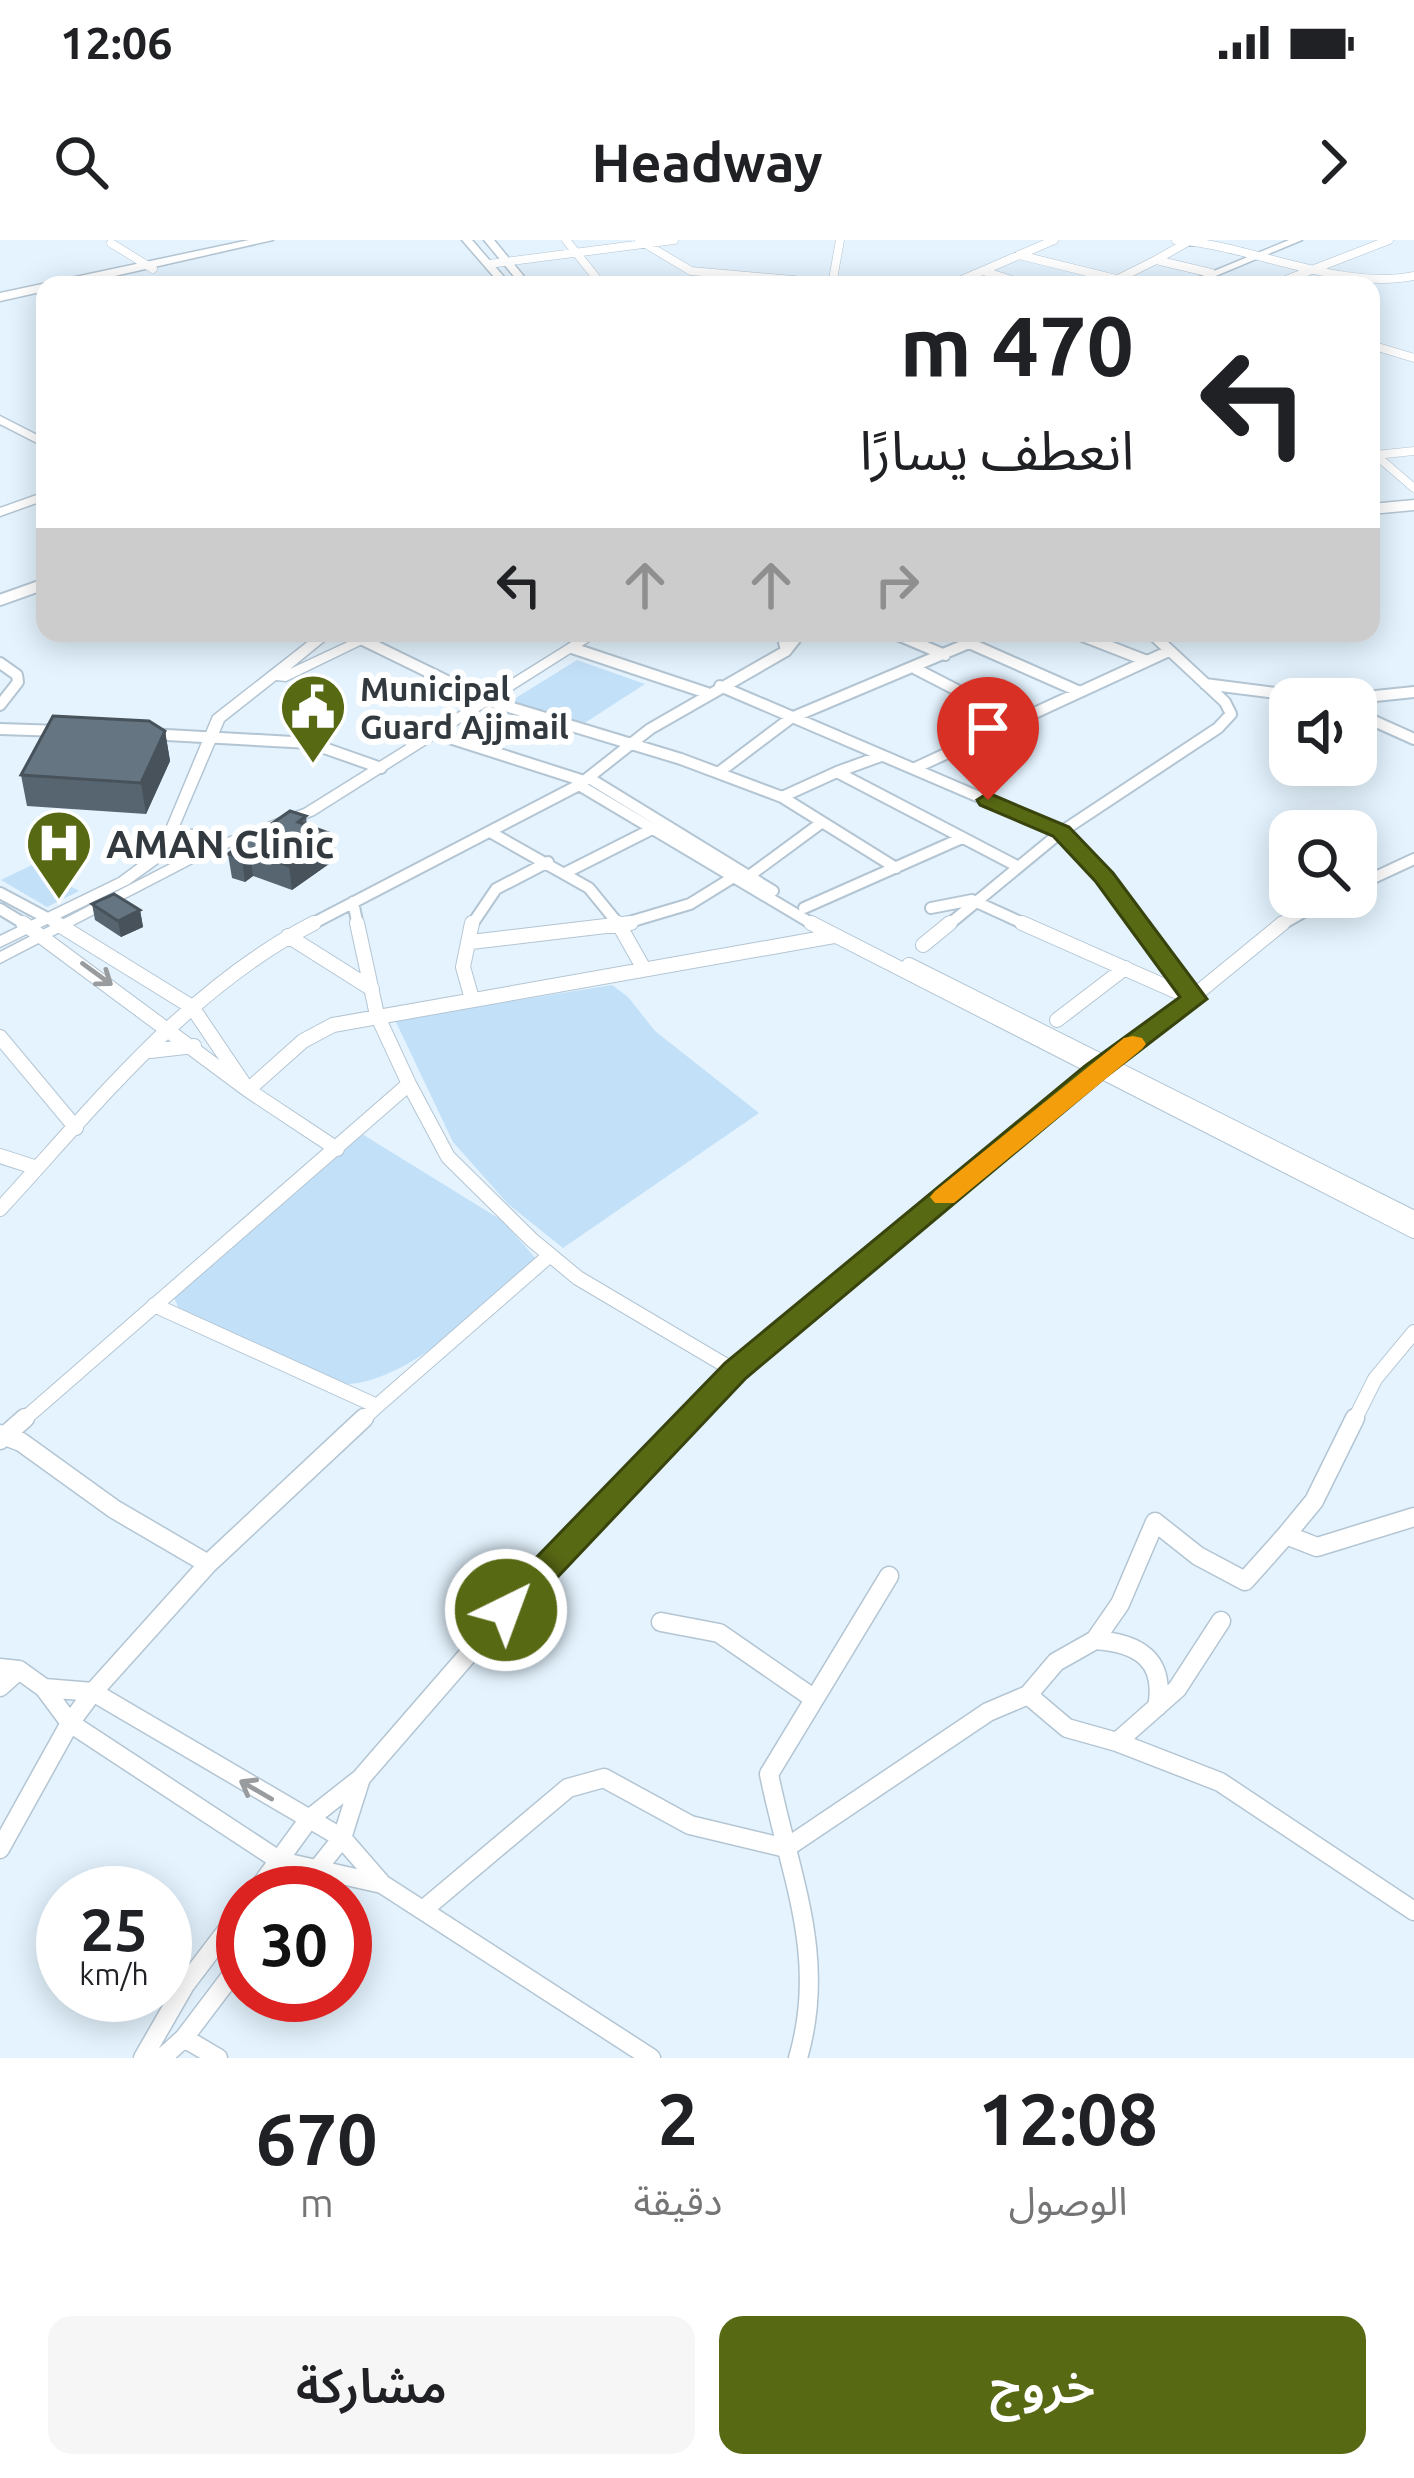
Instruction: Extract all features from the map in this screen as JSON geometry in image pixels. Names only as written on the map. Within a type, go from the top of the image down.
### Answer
[{"type":"main road","points":[[120,276],[231,243],[267,240]]},
{"type":"main road","points":[[106,276],[286,240]]},
{"type":"main road","points":[[0,301],[36,293]]},
{"type":"main road","points":[[1380,511],[1414,507]]},
{"type":"street","points":[[467,240],[499,276]]},
{"type":"street","points":[[489,240],[520,276]]},
{"type":"street","points":[[566,240],[596,276]]},
{"type":"street","points":[[491,266],[674,240]]},
{"type":"street","points":[[833,276],[840,240]]},
{"type":"street","points":[[971,276],[1054,240]]},
{"type":"street","points":[[1176,240],[1350,276]]},
{"type":"street","points":[[1204,276],[1297,240]]},
{"type":"street","points":[[1122,276],[1190,241]]},
{"type":"street","points":[[1295,276],[1383,241]]},
{"type":"street","points":[[642,242],[691,271],[726,276]]},
{"type":"street","points":[[111,243],[150,268]]},
{"type":"street","points":[[1019,255],[1104,276]]},
{"type":"street","points":[[1156,260],[1211,273]]},
{"type":"street","points":[[689,276],[691,271]]},
{"type":"street","points":[[983,271],[999,276]]},
{"type":"street","points":[[1380,283],[1414,276]]},
{"type":"street","points":[[1380,348],[1414,358]]},
{"type":"street","points":[[0,407],[36,427]]},
{"type":"street","points":[[0,419],[36,439]]},
{"type":"street","points":[[1380,454],[1414,452]]},
{"type":"street","points":[[1380,459],[1414,488]]},
{"type":"street","points":[[0,515],[36,503]]},
{"type":"street","points":[[0,600],[36,587]]},
{"type":"street","points":[[0,958],[124,881],[166,846],[218,719],[315,642]]},
{"type":"street","points":[[250,692],[359,642]]},
{"type":"street","points":[[367,642],[486,700],[631,743],[782,797],[896,868]]},
{"type":"street","points":[[166,846],[270,828],[309,812],[581,642]]},
{"type":"street","points":[[784,642],[786,651]]},
{"type":"street","points":[[0,1209],[170,1027],[231,973],[288,936],[584,782],[631,743],[714,689],[786,651],[793,642]]},
{"type":"street","points":[[914,642],[945,655]]},
{"type":"street","points":[[1099,642],[1147,661]]},
{"type":"street","points":[[923,945],[1016,865],[1219,728],[1231,714],[1160,642]]},
{"type":"street","points":[[718,773],[791,718],[969,643],[1080,692]]},
{"type":"street","points":[[572,648],[714,689],[1061,832],[1104,878],[1194,999]]},
{"type":"street","points":[[915,768],[1169,651]]},
{"type":"street","points":[[0,663],[17,675],[0,705]]},
{"type":"street","points":[[916,669],[1017,721]]},
{"type":"street","points":[[1204,684],[1269,692]]},
{"type":"street","points":[[1377,696],[1414,692]]},
{"type":"street","points":[[1377,722],[1414,739]]},
{"type":"street","points":[[0,729],[87,732]]},
{"type":"street","points":[[129,734],[310,743],[381,768]]},
{"type":"street","points":[[436,734],[584,782],[804,908],[1414,1231]]},
{"type":"street","points":[[782,797],[880,756]]},
{"type":"street","points":[[837,772],[1016,865]]},
{"type":"street","points":[[181,802],[202,843]]},
{"type":"street","points":[[749,876],[821,824]]},
{"type":"street","points":[[567,872],[659,825]]},
{"type":"street","points":[[659,825],[732,878],[834,936],[1414,1217]]},
{"type":"street","points":[[490,832],[567,872],[610,908],[644,969]]},
{"type":"street","points":[[804,908],[962,838]]},
{"type":"street","points":[[166,846],[179,858],[202,843]]},
{"type":"street","points":[[0,942],[45,926],[202,843]]},
{"type":"street","points":[[1377,876],[1414,859]]},
{"type":"street","points":[[472,999],[463,967],[472,918],[496,889],[548,862]]},
{"type":"street","points":[[471,942],[619,924],[680,909],[732,878]]},
{"type":"street","points":[[0,893],[248,1090],[337,1149]]},
{"type":"street","points":[[932,908],[972,900],[1194,999]]},
{"type":"street","points":[[353,902],[364,934],[377,1015],[448,1157],[578,1279],[735,1371]]},
{"type":"street","points":[[0,909],[45,926],[192,1007],[248,1090]]},
{"type":"street","points":[[276,1866],[309,1819],[361,1778],[537,1575],[735,1371],[1100,1068],[1194,999],[1291,918]]},
{"type":"street","points":[[288,936],[372,989]]},
{"type":"street","points":[[248,1090],[311,1035],[377,1015],[834,936]]},
{"type":"street","points":[[1057,1019],[1125,968]]},
{"type":"street","points":[[0,1037],[76,1127]]},
{"type":"street","points":[[150,1051],[194,1046]]},
{"type":"street","points":[[208,1564],[2,1436],[409,1084]]},
{"type":"street","points":[[0,1156],[37,1168]]},
{"type":"street","points":[[0,1849],[92,1692],[208,1564],[377,1406],[550,1255]]},
{"type":"street","points":[[154,1305],[377,1406]]},
{"type":"street","points":[[423,1910],[568,1788],[604,1778],[656,1814],[706,1832],[786,1848],[936,1752],[977,1717],[1008,1699],[1028,1696],[1056,1662],[1095,1640],[1120,1604],[1154,1522],[1198,1556],[1245,1581],[1314,1501],[1375,1379],[1414,1332]]},
{"type":"street","points":[[1286,1535],[1317,1546],[1414,1517]]},
{"type":"street","points":[[798,2058],[812,2022],[807,1918],[769,1774],[889,1576]]},
{"type":"street","points":[[1117,1742],[1153,1719],[1199,1663],[1221,1621]]},
{"type":"street","points":[[662,1622],[719,1633],[813,1698]]},
{"type":"street","points":[[1095,1640],[1131,1641],[1155,1661],[1162,1692],[1153,1719]]},
{"type":"street","points":[[0,1688],[9,1669],[44,1688],[92,1692],[342,1838],[382,1884],[651,2058]]},
{"type":"street","points":[[44,1688],[70,1723],[280,1861],[296,1866]]},
{"type":"street","points":[[1028,1696],[1042,1715],[1084,1737],[1117,1742],[1220,1782],[1414,1911]]},
{"type":"street","points":[[321,1866],[342,1838],[361,1778]]},
{"type":"street","points":[[372,1882],[382,1884]]},
{"type":"street","points":[[143,2058],[185,1985],[216,1944]]},
{"type":"street","points":[[162,2058],[216,1996]]},
{"type":"street","points":[[184,2038],[218,2058]]},
{"type":"shaded area","points":[[577,660],[645,684],[580,726],[511,701]]},
{"type":"shaded area","points":[[32,865],[79,891],[47,907],[1,880]]},
{"type":"shaded area","points":[[612,985],[655,1031],[759,1113],[563,1248],[508,1204],[453,1142],[395,1020]]},
{"type":"shaded area","points":[[362,1134],[503,1221],[537,1260],[446,1338],[393,1371],[367,1381],[342,1384],[180,1312],[174,1297]]},
{"type":"building","points":[[53,716],[149,721],[165,731],[141,783],[21,775]]},
{"type":"building","points":[[290,811],[306,816],[298,822],[334,835],[289,866],[250,852],[242,858],[228,854]]},
{"type":"building","points":[[114,894],[140,910],[118,921],[92,904]]},
{"type":"slow traffic","points":[[944,1197],[1133,1044]]},
{"type":"place","name":"Municipal Guard Ajjmail","points":[[313,766]]},
{"type":"place","name":"AMAN Clinic","points":[[59,902]]},
{"type":"route","points":[[506,1610],[735,1371],[1095,1072],[1194,999],[1104,878],[1061,832],[988,800]]}]
